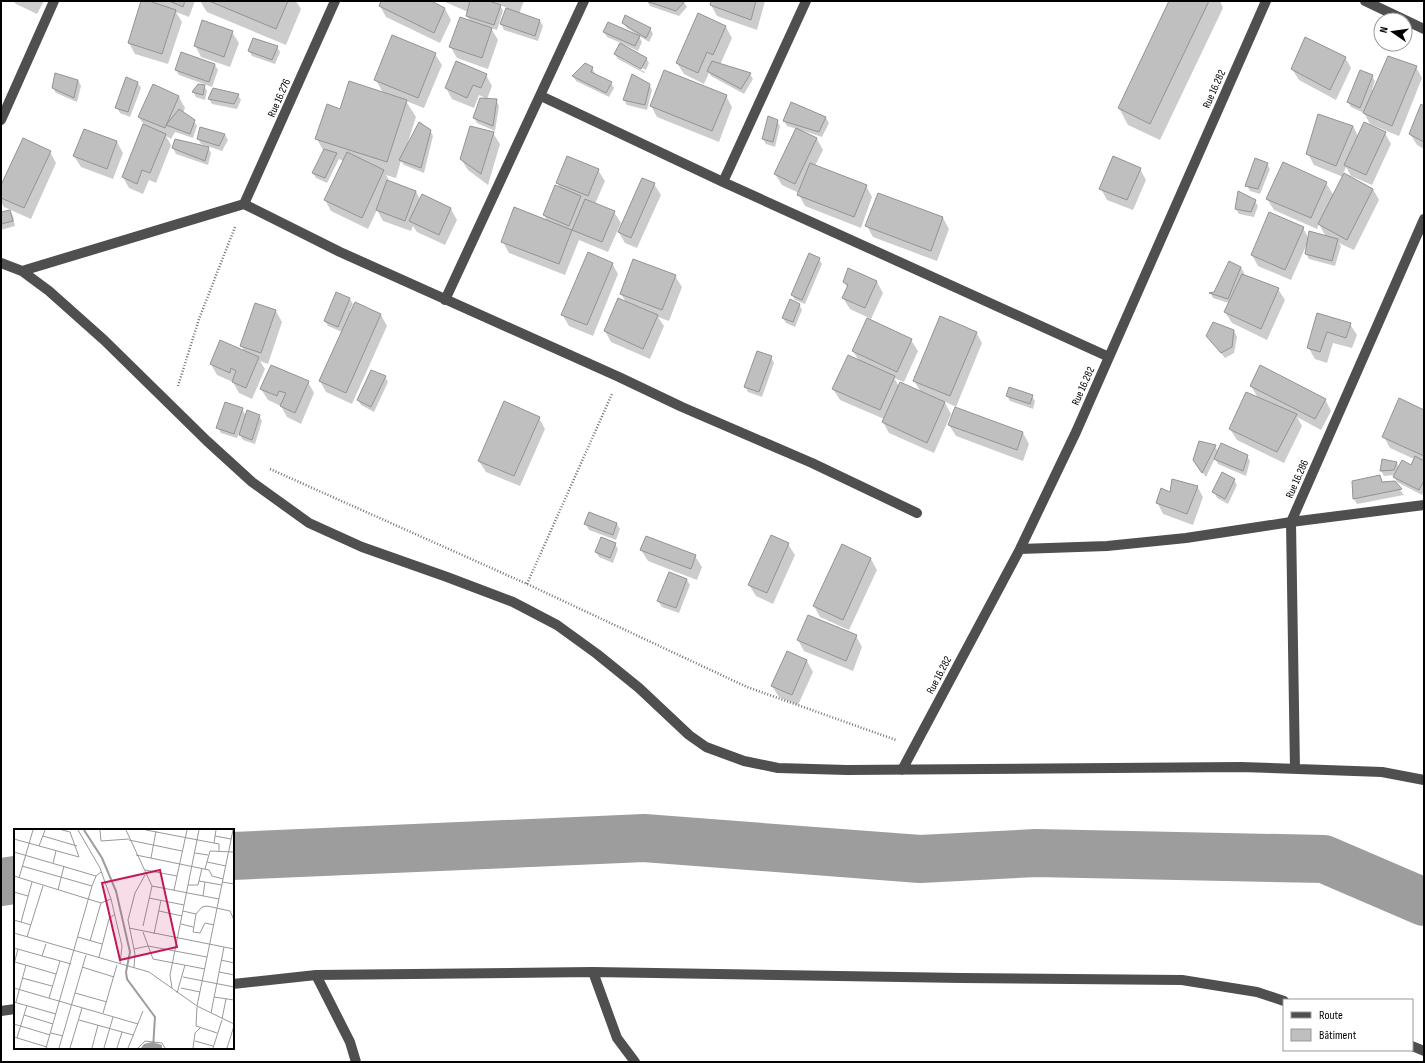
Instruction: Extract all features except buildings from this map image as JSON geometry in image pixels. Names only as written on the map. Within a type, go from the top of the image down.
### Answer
[{"type":"street","points":[[1,120],[54,1]]},
{"type":"street","name":"Rue 16.276","points":[[244,204],[335,1]]},
{"type":"street","points":[[445,300],[584,1]]},
{"type":"street","points":[[723,182],[806,1]]},
{"type":"street","name":"Rue 16.282","points":[[902,770],[1020,549],[1076,432],[1266,1]]},
{"type":"street","points":[[1365,1],[1424,29]]},
{"type":"street","points":[[541,96],[723,182],[1110,357]]},
{"type":"street","points":[[22,271],[244,204],[340,252],[619,377],[682,407],[812,463],[917,513]]},
{"type":"street","name":"Rue 16.286","points":[[1295,769],[1291,522],[1424,219]]},
{"type":"street","points":[[1,263],[22,271],[49,291],[125,360],[172,407],[252,482],[309,523],[362,547],[513,602],[557,625],[597,654],[639,688],[689,735],[706,747],[744,761],[778,768],[902,770],[1233,767],[1382,772],[1424,780]]},
{"type":"street","points":[[1020,549],[1107,546],[1186,538],[1291,522],[1424,505]]},
{"type":"street","points":[[593,972],[617,1038],[634,1062]]},
{"type":"street","points":[[234,984],[316,975],[593,972],[1182,980],[1257,992],[1283,1001]]},
{"type":"street","points":[[316,975],[350,1042],[356,1062]]},
{"type":"street","points":[[1,1011],[14,1009]]},
{"type":"street","points":[[1413,1046],[1424,1051]]},
{"type":"path","points":[[172,407],[199,319],[244,204]]},
{"type":"path","points":[[527,584],[619,377]]},
{"type":"path","points":[[265,467],[527,584],[747,687],[914,746]]},
{"type":"waterway","points":[[234,856],[644,838],[920,859],[1036,853],[1324,859],[1424,902]]},
{"type":"waterway","points":[[1,882],[14,880]]}]
